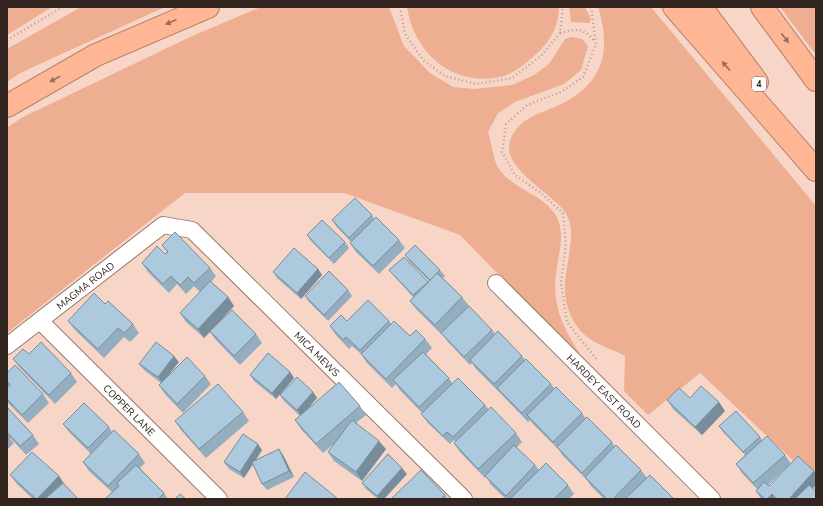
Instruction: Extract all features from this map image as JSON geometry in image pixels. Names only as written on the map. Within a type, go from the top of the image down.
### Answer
[{"type":"highway","points":[[7,106],[96,56],[208,7]]},
{"type":"highway","points":[[674,7],[816,170]]},
{"type":"highway","name":"4","points":[[701,7],[816,161]]},
{"type":"highway","points":[[762,7],[816,80]]},
{"type":"street","name":"MAGMA ROAD","points":[[7,346],[163,225]]},
{"type":"street","name":"MICA MEWS","points":[[163,225],[192,230],[464,499]]},
{"type":"street","name":"HARDEY EAST ROAD","points":[[496,283],[712,499]]},
{"type":"street","name":"COPPER LANE","points":[[40,321],[219,499]]},
{"type":"path","points":[[7,40],[63,7]]},
{"type":"path","points":[[400,7],[405,34],[423,60],[445,76],[476,84],[512,78],[541,56],[560,33],[563,7]]},
{"type":"path","points":[[591,7],[596,44],[583,77],[561,92],[527,105],[506,124],[502,152],[515,175],[542,194],[563,213],[566,243],[561,284],[567,322],[598,362],[592,380]]},
{"type":"path","points":[[560,33],[571,30],[580,30],[588,33],[595,42]]},
{"type":"shaded area","points":[[7,7],[52,7],[7,35]]},
{"type":"shaded area","points":[[81,7],[165,7],[20,73],[7,82],[7,49]]},
{"type":"shaded area","points":[[261,7],[389,7],[404,46],[430,73],[453,87],[474,89],[512,85],[534,75],[549,64],[565,39],[572,37],[582,39],[588,46],[581,70],[564,84],[515,102],[498,113],[488,132],[494,157],[499,169],[513,183],[546,204],[553,211],[558,220],[561,240],[556,273],[556,299],[562,322],[587,365],[460,235],[344,193],[185,193],[7,333],[7,128],[21,118],[190,37]]},
{"type":"shaded area","points":[[407,7],[559,7],[559,15],[552,35],[539,52],[530,60],[509,74],[500,77],[483,79],[466,77],[451,71],[438,63],[427,52],[418,39],[411,24]]},
{"type":"shaded area","points":[[569,7],[585,7],[591,19],[589,23],[571,22]]},
{"type":"shaded area","points":[[598,7],[651,7],[816,206],[816,482],[700,373],[648,415],[624,391],[625,356],[590,339],[579,329],[572,317],[565,296],[565,278],[571,238],[569,220],[559,205],[529,180],[520,170],[513,161],[509,151],[510,141],[519,126],[533,116],[557,106],[578,94],[589,84],[596,73],[601,62],[604,49],[602,22]]},
{"type":"shaded area","points":[[780,7],[816,7],[816,55]]},
{"type":"building","points":[[355,198],[372,215],[349,238],[332,220]]},
{"type":"building","points":[[376,217],[399,240],[373,266],[350,243]]},
{"type":"building","points":[[322,220],[345,242],[329,258],[307,235]]},
{"type":"building","points":[[175,232],[210,268],[194,283],[188,277],[180,285],[171,276],[163,284],[142,263],[157,246],[165,254],[168,252],[162,245]]},
{"type":"building","points":[[415,245],[440,270],[430,280],[405,255]]},
{"type":"building","points":[[294,248],[318,269],[297,293],[273,272]]},
{"type":"building","points":[[404,257],[428,282],[413,295],[389,270]]},
{"type":"building","points":[[329,271],[348,290],[324,315],[305,296]]},
{"type":"building","points":[[437,273],[462,297],[435,325],[410,301]]},
{"type":"building","points":[[210,281],[228,297],[198,329],[180,313]]},
{"type":"building","points":[[94,293],[105,304],[108,301],[133,324],[124,333],[118,328],[98,349],[68,321]]},
{"type":"building","points":[[368,300],[389,321],[360,350],[346,337],[343,340],[330,326],[341,315],[347,321]]},
{"type":"building","points":[[469,306],[492,330],[464,357],[441,333]]},
{"type":"building","points":[[232,310],[256,334],[234,356],[210,331]]},
{"type":"building","points":[[394,321],[410,336],[416,330],[425,339],[386,379],[361,354]]},
{"type":"building","points":[[498,331],[522,356],[494,384],[470,360]]},
{"type":"building","points":[[41,342],[71,373],[49,395],[13,359],[23,349],[29,354]]},
{"type":"building","points":[[156,342],[174,356],[158,377],[139,364]]},
{"type":"building","points":[[423,352],[449,378],[419,407],[393,380]]},
{"type":"building","points":[[268,353],[290,372],[272,393],[250,375]]},
{"type":"building","points":[[187,357],[205,376],[177,404],[159,385]]},
{"type":"building","points":[[526,359],[551,384],[522,413],[497,388]]},
{"type":"building","points":[[15,365],[43,394],[22,415],[7,399],[7,387],[10,385],[7,381],[7,373]]},
{"type":"building","points":[[297,377],[313,392],[297,410],[280,395]]},
{"type":"building","points":[[458,378],[485,405],[453,437],[447,432],[443,436],[421,414]]},
{"type":"building","points":[[339,382],[360,406],[316,444],[295,420]]},
{"type":"building","points":[[218,384],[243,412],[199,449],[175,421]]},
{"type":"building","points":[[701,386],[719,402],[695,427],[667,400],[679,388],[690,398]]},
{"type":"building","points":[[556,387],[582,413],[553,442],[527,415]]},
{"type":"building","points":[[84,403],[109,427],[88,448],[63,424]]},
{"type":"building","points":[[7,407],[33,435],[20,446],[7,432]]},
{"type":"building","points":[[491,407],[516,433],[478,469],[454,443]]},
{"type":"building","points":[[736,411],[760,437],[743,452],[719,426]]},
{"type":"building","points":[[587,417],[612,442],[582,473],[557,447]]},
{"type":"building","points":[[352,420],[379,441],[356,472],[328,452]]},
{"type":"building","points":[[114,430],[139,454],[108,486],[83,462]]},
{"type":"building","points":[[243,434],[258,444],[240,472],[224,462]]},
{"type":"building","points":[[767,436],[785,455],[753,483],[736,464]]},
{"type":"building","points":[[514,445],[535,465],[506,496],[485,476]]},
{"type":"building","points":[[616,445],[641,470],[613,499],[607,499],[585,477]]},
{"type":"building","points":[[279,449],[289,471],[262,484],[252,462]]},
{"type":"building","points":[[32,452],[59,476],[37,499],[10,475]]},
{"type":"building","points":[[388,454],[402,468],[377,496],[362,483]]},
{"type":"building","points":[[798,456],[814,471],[789,499],[777,499],[772,494],[765,499],[756,491],[764,482],[769,486]]},
{"type":"building","points":[[546,463],[568,485],[554,499],[510,499]]},
{"type":"building","points":[[136,465],[164,493],[158,499],[105,499],[119,486],[117,483]]},
{"type":"building","points":[[421,470],[445,495],[441,499],[391,499]]},
{"type":"building","points":[[305,472],[338,499],[285,499]]},
{"type":"building","points":[[650,475],[674,499],[625,499]]},
{"type":"building","points":[[63,483],[78,499],[45,499]]},
{"type":"building","points":[[809,485],[816,491],[816,499],[795,499]]},
{"type":"building","points":[[180,494],[186,499],[175,499]]}]
